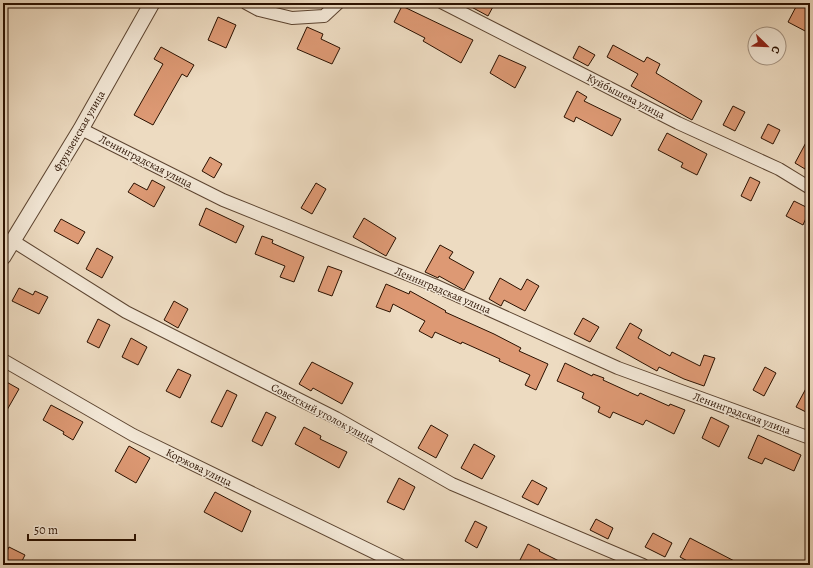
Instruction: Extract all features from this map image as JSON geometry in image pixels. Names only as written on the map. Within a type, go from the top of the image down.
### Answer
[{"type":"street","name":"Фрунзенская улица","points":[[3,258],[81,129],[152,3]]},
{"type":"street","points":[[246,3],[259,10],[292,18],[324,16],[338,3]]},
{"type":"street","name":"Куйбышева улица","points":[[443,3],[678,123],[780,169],[810,188]]},
{"type":"street","name":"Ленинградская улица","points":[[81,129],[223,200],[434,285],[618,368],[810,438]]},
{"type":"street","name":"Советский уголок улица","points":[[13,241],[126,312],[336,418],[452,484],[643,565]]},
{"type":"street","name":"Коржова улица","points":[[3,360],[133,435],[400,565]]},
{"type":"building","points":[[464,3],[495,3],[488,16]]},
{"type":"building","points":[[798,3],[810,3],[810,25],[807,32],[788,22]]},
{"type":"building","points":[[402,6],[473,40],[461,63],[423,41],[425,38],[394,22]]},
{"type":"building","points":[[218,17],[236,25],[226,48],[208,40]]},
{"type":"building","points":[[307,27],[323,34],[321,39],[340,48],[332,64],[297,49]]},
{"type":"building","points":[[613,45],[644,62],[647,57],[660,64],[656,73],[702,101],[692,120],[631,86],[638,74],[607,57]]},
{"type":"building","points":[[579,46],[595,55],[588,66],[573,58]]},
{"type":"building","points":[[161,47],[194,65],[187,77],[182,74],[153,125],[134,115],[163,64],[154,59]]},
{"type":"building","points":[[499,55],[526,67],[515,88],[490,73]]},
{"type":"building","points":[[577,91],[587,97],[584,101],[621,119],[612,136],[576,117],[574,122],[564,117]]},
{"type":"building","points":[[733,106],[745,112],[735,131],[723,125]]},
{"type":"building","points":[[768,124],[780,130],[773,144],[761,138]]},
{"type":"building","points":[[667,133],[707,154],[697,175],[681,167],[683,163],[658,150]]},
{"type":"building","points":[[810,135],[810,160],[805,169],[795,163]]},
{"type":"building","points":[[210,157],[222,164],[214,178],[202,171]]},
{"type":"building","points":[[750,177],[760,182],[751,201],[741,196]]},
{"type":"building","points":[[152,180],[165,187],[154,207],[128,192],[134,183],[147,190]]},
{"type":"building","points":[[316,183],[326,189],[312,214],[301,208]]},
{"type":"building","points":[[794,201],[810,209],[803,225],[786,216]]},
{"type":"building","points":[[206,208],[244,226],[236,243],[199,225]]},
{"type":"building","points":[[364,218],[396,238],[386,256],[353,237]]},
{"type":"building","points":[[61,219],[85,232],[78,244],[54,231]]},
{"type":"building","points":[[262,236],[273,240],[272,243],[304,257],[294,282],[280,277],[285,266],[255,254]]},
{"type":"building","points":[[440,245],[453,252],[449,258],[474,272],[464,290],[439,276],[438,278],[425,272]]},
{"type":"building","points":[[97,248],[113,257],[102,278],[86,269]]},
{"type":"building","points":[[328,266],[342,271],[332,296],[318,291]]},
{"type":"building","points":[[500,278],[521,290],[527,279],[539,286],[525,311],[504,300],[501,306],[489,299]]},
{"type":"building","points":[[386,284],[409,294],[410,291],[446,311],[445,312],[494,334],[521,348],[519,351],[548,364],[536,390],[525,385],[530,375],[499,361],[500,359],[435,332],[432,338],[419,331],[425,321],[393,304],[390,312],[376,307]]},
{"type":"building","points":[[19,288],[33,295],[35,291],[48,297],[39,314],[12,301]]},
{"type":"building","points":[[174,301],[188,309],[178,328],[164,320]]},
{"type":"building","points":[[583,318],[599,327],[590,342],[574,334]]},
{"type":"building","points":[[98,319],[110,325],[99,348],[87,342]]},
{"type":"building","points":[[630,323],[642,330],[638,338],[670,356],[672,352],[700,366],[704,355],[715,358],[704,386],[684,379],[659,367],[657,371],[616,348]]},
{"type":"building","points":[[131,338],[147,347],[138,365],[122,357]]},
{"type":"building","points":[[312,362],[353,383],[342,404],[313,388],[311,391],[299,384]]},
{"type":"building","points":[[565,363],[592,376],[593,374],[604,378],[603,380],[638,396],[640,393],[669,406],[670,404],[685,410],[674,434],[646,420],[643,425],[613,412],[610,418],[598,412],[600,407],[582,398],[584,393],[557,381]]},
{"type":"building","points":[[765,367],[776,373],[764,396],[753,390]]},
{"type":"building","points":[[178,369],[191,375],[180,398],[166,391]]},
{"type":"building","points":[[3,380],[19,389],[3,417]]},
{"type":"building","points":[[810,381],[810,414],[796,407]]},
{"type":"building","points":[[227,390],[237,395],[222,427],[211,422]]},
{"type":"building","points":[[51,405],[83,422],[73,440],[63,434],[64,432],[43,420]]},
{"type":"building","points":[[266,412],[276,417],[262,446],[252,441]]},
{"type":"building","points":[[711,417],[729,426],[719,447],[702,438]]},
{"type":"building","points":[[431,425],[448,435],[436,458],[418,448]]},
{"type":"building","points":[[304,427],[321,436],[320,439],[347,452],[339,468],[295,444]]},
{"type":"building","points":[[758,435],[801,455],[794,471],[765,458],[762,464],[748,458]]},
{"type":"building","points":[[474,444],[495,456],[482,479],[461,468]]},
{"type":"building","points":[[129,446],[150,458],[136,483],[115,471]]},
{"type":"building","points":[[399,478],[415,487],[404,510],[387,502]]},
{"type":"building","points":[[532,480],[547,488],[538,505],[522,497]]},
{"type":"building","points":[[215,492],[251,511],[242,532],[204,512]]},
{"type":"building","points":[[596,519],[613,528],[608,539],[590,530]]},
{"type":"building","points":[[475,521],[487,527],[477,548],[465,541]]},
{"type":"building","points":[[653,533],[672,543],[665,557],[645,547]]},
{"type":"building","points":[[690,538],[742,565],[695,565],[680,557]]},
{"type":"building","points":[[528,544],[567,565],[531,565],[520,560]]},
{"type":"building","points":[[9,547],[25,555],[20,565],[3,565],[3,559]]}]
